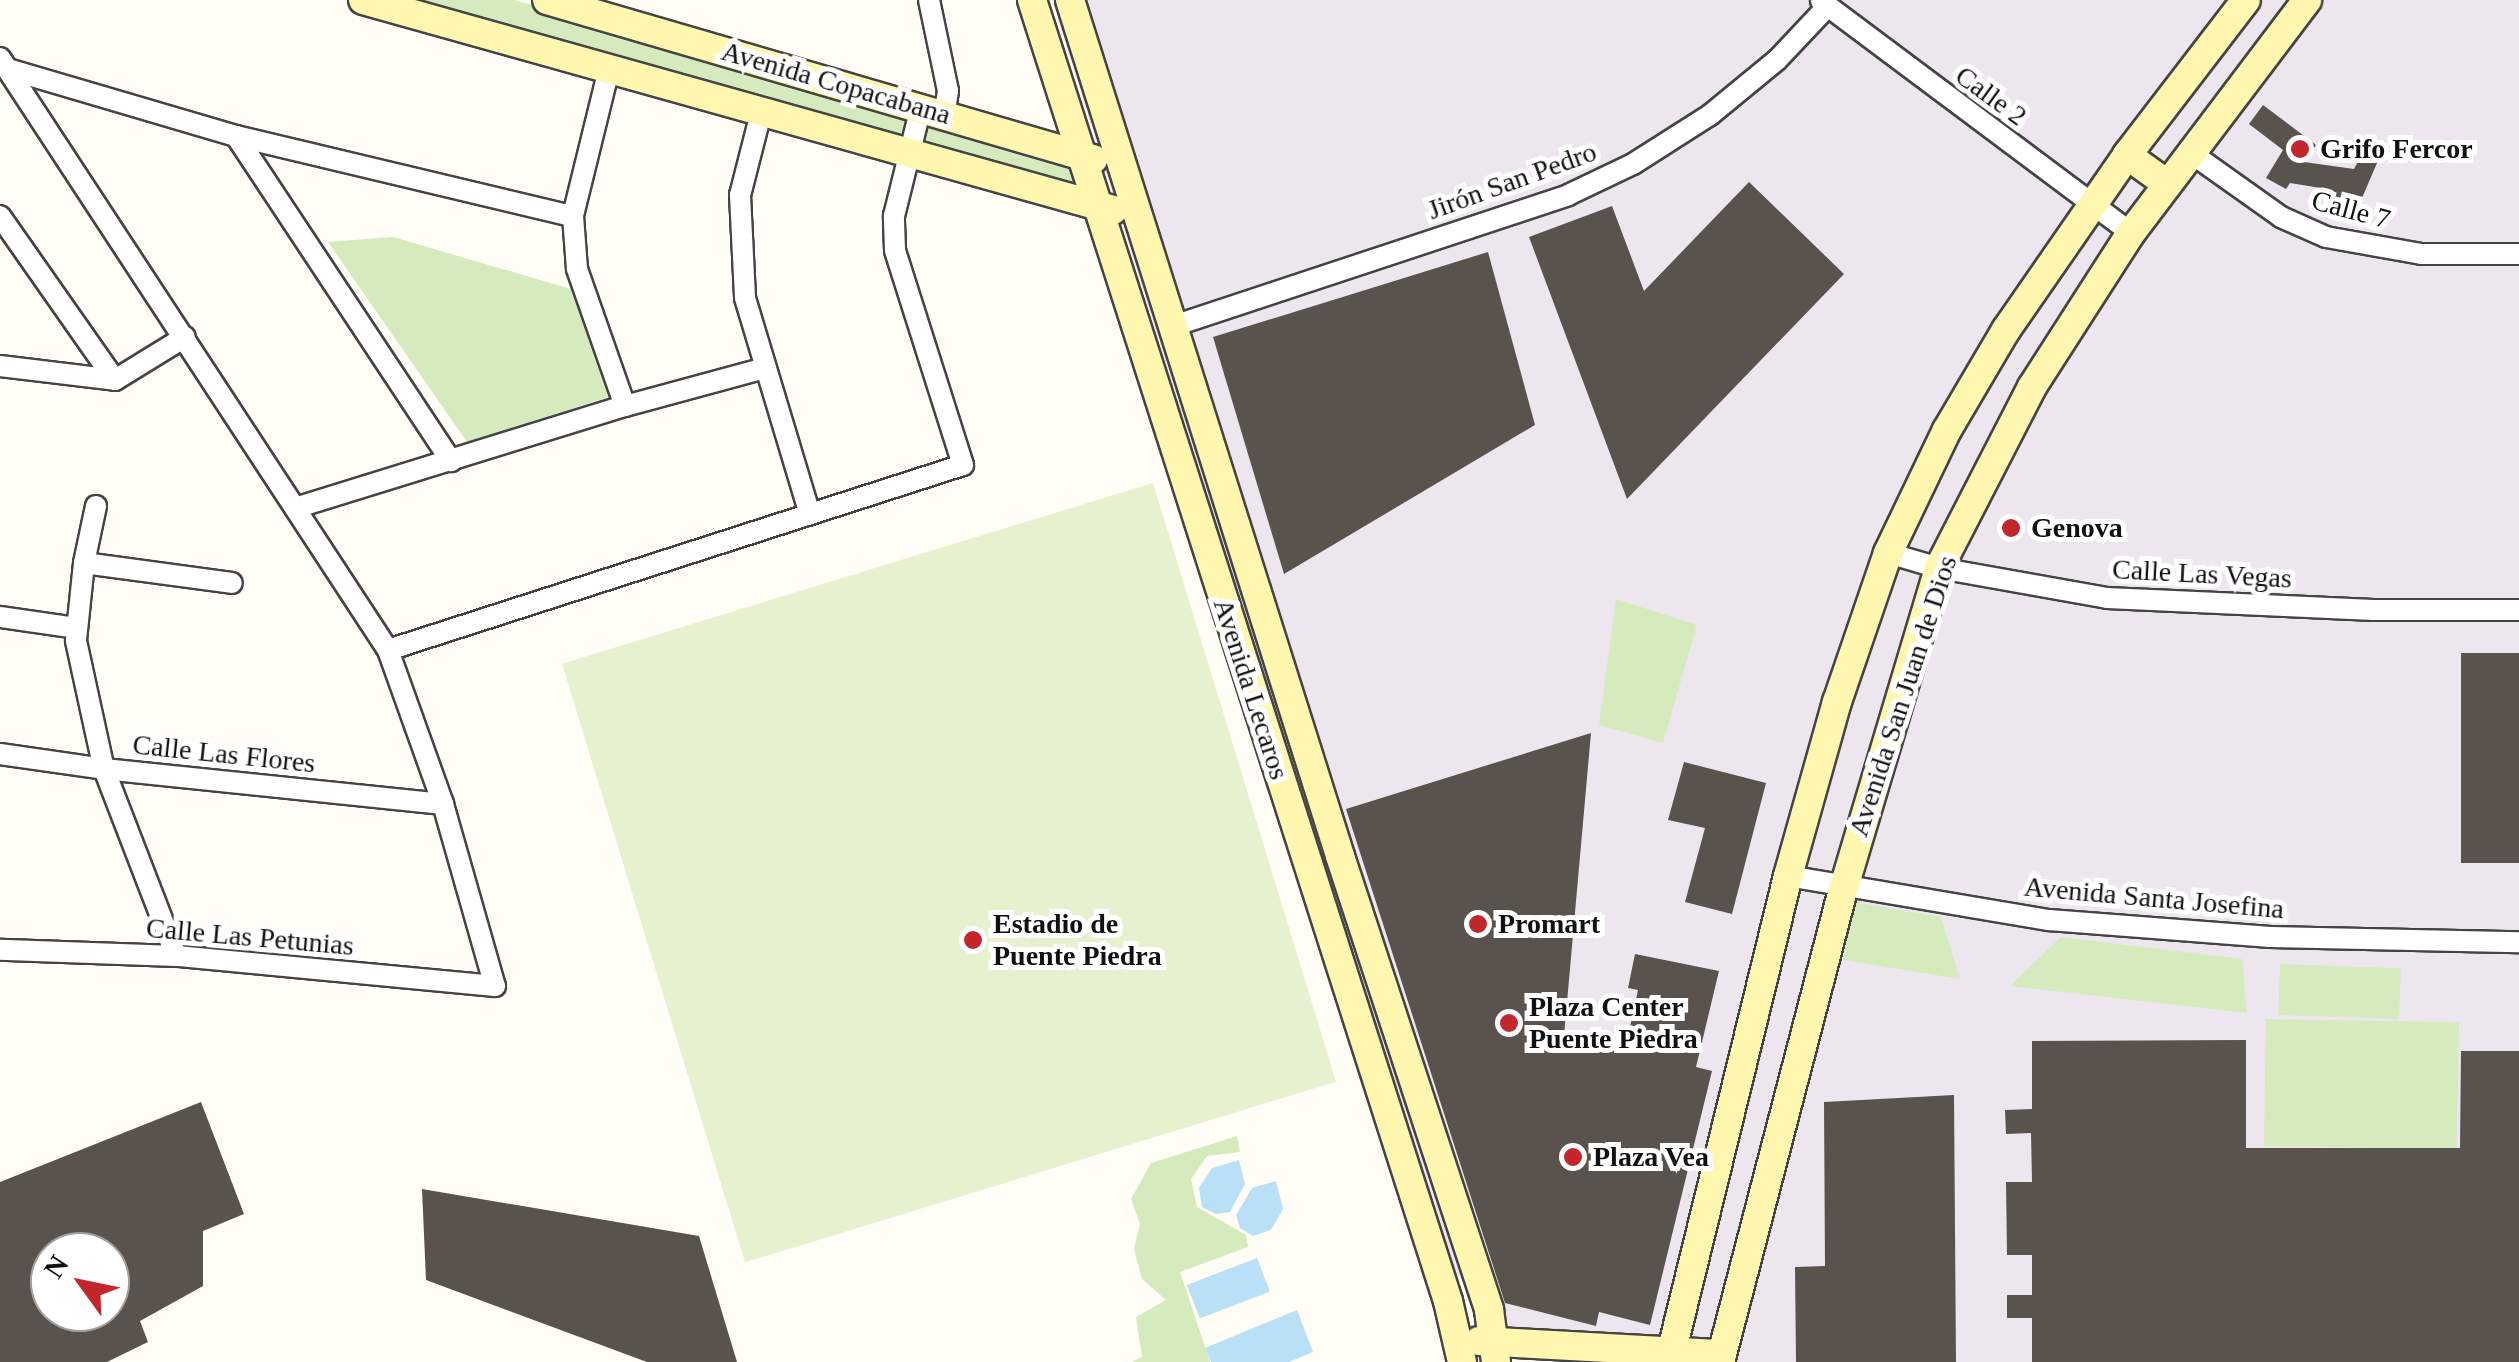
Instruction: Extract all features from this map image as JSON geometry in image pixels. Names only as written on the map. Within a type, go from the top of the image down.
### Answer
[{"type":"main road","points":[[363,0],[1138,216]]},
{"type":"main road","name":"Avenida Copacabana","points":[[547,0],[1124,168]]},
{"type":"main road","name":"Avenida Lecaros","points":[[1032,0],[1461,1353],[1721,1358]]},
{"type":"main road","name":"Avenida Lecaros","points":[[1070,0],[1489,1310],[1495,1351]]},
{"type":"main road","name":"Avenida San Juan de Dios","points":[[1670,1356],[1788,876],[1837,702],[1888,552],[1948,430],[1991,354],[2127,154],[2246,0]]},
{"type":"main road","name":"Avenida San Juan de Dios","points":[[1721,1358],[1844,887],[1938,568],[2032,387],[2131,233],[2307,0]]},
{"type":"main road","points":[[2127,154],[2167,184]]},
{"type":"street","points":[[388,650],[962,465],[895,250],[894,216],[911,150],[948,90],[929,0]]},
{"type":"street","name":"Calle 2","points":[[1823,4],[2131,233]]},
{"type":"street","name":"Jirón San Pedro","points":[[1173,326],[1568,195],[1633,164],[1710,115],[1777,60],[1823,4]]},
{"type":"street","points":[[4,64],[236,136],[573,216]]},
{"type":"street","points":[[4,64],[298,507],[388,650],[444,804]]},
{"type":"street","points":[[609,68],[573,216],[578,269],[624,406]]},
{"type":"street","points":[[762,109],[740,196],[739,244],[745,298],[810,514]]},
{"type":"street","points":[[236,136],[451,461]]},
{"type":"street","name":"Calle 7","points":[[2190,153],[2281,217],[2326,237],[2422,254],[2519,254]]},
{"type":"street","points":[[0,216],[115,380]]},
{"type":"street","points":[[0,366],[115,380],[185,337]]},
{"type":"street","points":[[298,507],[624,406],[765,368]]},
{"type":"street","points":[[96,506],[76,628],[104,769],[176,956]]},
{"type":"street","name":"Calle Las Vegas","points":[[1888,552],[1938,568],[2107,598],[2374,610],[2519,610]]},
{"type":"street","points":[[84,562],[232,584]]},
{"type":"street","points":[[0,618],[76,628]]},
{"type":"street","name":"Calle Las Flores","points":[[0,754],[104,769],[444,804]]},
{"type":"street","name":"Calle Las Petunias","points":[[0,950],[176,956],[494,986],[444,804]]},
{"type":"street","name":"Avenida Santa Josefina","points":[[1788,876],[2049,920],[2270,937],[2519,942]]},
{"type":"shaded area","points":[[1052,0],[2519,0],[2519,1362],[1697,1362],[1672,1349],[1509,1326],[1449,1266]]},
{"type":"green space","points":[[399,0],[514,0],[916,112],[908,144]]},
{"type":"green space","points":[[925,112],[1080,161],[1094,202],[915,148]]},
{"type":"green space","points":[[393,237],[571,289],[608,397],[467,442],[328,242]]},
{"type":"green space","name":"Estadio de Puente Piedra","points":[[1153,483],[1336,1082],[745,1262],[562,664]]},
{"type":"green space","points":[[1616,599],[1697,625],[1663,743],[1599,725]]},
{"type":"green space","points":[[1854,902],[1941,917],[1960,979],[1843,960]]},
{"type":"green space","points":[[2061,937],[2242,959],[2247,1013],[2010,986]]},
{"type":"green space","points":[[2280,964],[2401,968],[2399,1019],[2278,1015]]},
{"type":"green space","points":[[2266,1019],[2459,1022],[2457,1149],[2264,1146]]},
{"type":"green space","points":[[1237,1136],[1240,1152],[1207,1156],[1191,1179],[1197,1207],[1246,1235],[1248,1247],[1180,1272],[1210,1362],[1132,1362],[1142,1357],[1136,1317],[1166,1300],[1142,1279],[1134,1249],[1140,1224],[1131,1199],[1151,1163]]},
{"type":"water","points":[[1239,1160],[1245,1184],[1230,1212],[1216,1214],[1202,1207],[1199,1188],[1212,1168]]},
{"type":"water","points":[[1276,1181],[1283,1209],[1271,1230],[1253,1236],[1240,1228],[1236,1215],[1252,1188]]},
{"type":"water","points":[[1257,1258],[1270,1292],[1200,1318],[1187,1285]]},
{"type":"water","points":[[1297,1310],[1313,1352],[1289,1362],[1211,1362],[1205,1348]]},
{"type":"building","points":[[2263,105],[2316,145],[2304,162],[2354,169],[2370,139],[2383,149],[2353,219],[2332,213],[2335,202],[2329,199],[2333,190],[2290,183],[2286,189],[2266,178],[2283,150],[2249,124]]},
{"type":"building","points":[[1749,182],[1844,274],[1627,499],[1529,237],[1612,206],[1644,291]]},
{"type":"building","points":[[1488,252],[1535,425],[1284,574],[1213,337]]},
{"type":"building","points":[[2461,653],[2519,653],[2519,863],[2461,863]]},
{"type":"building","points":[[1591,733],[1564,1036],[1625,1050],[1638,990],[1628,988],[1635,954],[1719,971],[1696,1067],[1712,1071],[1650,1325],[1599,1312],[1596,1326],[1505,1303],[1346,809]]},
{"type":"building","points":[[1684,762],[1766,783],[1732,914],[1685,902],[1705,828],[1668,820]]},
{"type":"building","points":[[2246,1040],[2246,1148],[2460,1148],[2461,1051],[2519,1051],[2519,1362],[2032,1362],[2032,1318],[2007,1318],[2007,1295],[2032,1295],[2032,1255],[2007,1255],[2006,1182],[2032,1182],[2031,1133],[2006,1134],[2005,1110],[2032,1109],[2032,1041]]},
{"type":"building","points":[[1954,1095],[1956,1362],[1796,1362],[1795,1267],[1825,1266],[1824,1102]]},
{"type":"building","points":[[201,1102],[244,1214],[203,1231],[203,1286],[140,1321],[148,1342],[107,1362],[0,1362],[0,1182]]},
{"type":"building","points":[[422,1189],[699,1236],[737,1362],[647,1362],[426,1280]]},
{"type":"place","name":"Grifo Fercor","points":[[2300,149]]},
{"type":"place","name":"Genova","points":[[2011,528]]},
{"type":"place","name":"Promart","points":[[1478,924]]},
{"type":"place","name":"Estadio de Puente Piedra","points":[[973,940]]},
{"type":"place","name":"Plaza Center Puente Piedra","points":[[1509,1023]]},
{"type":"place","name":"Plaza Vea","points":[[1573,1157]]}]
